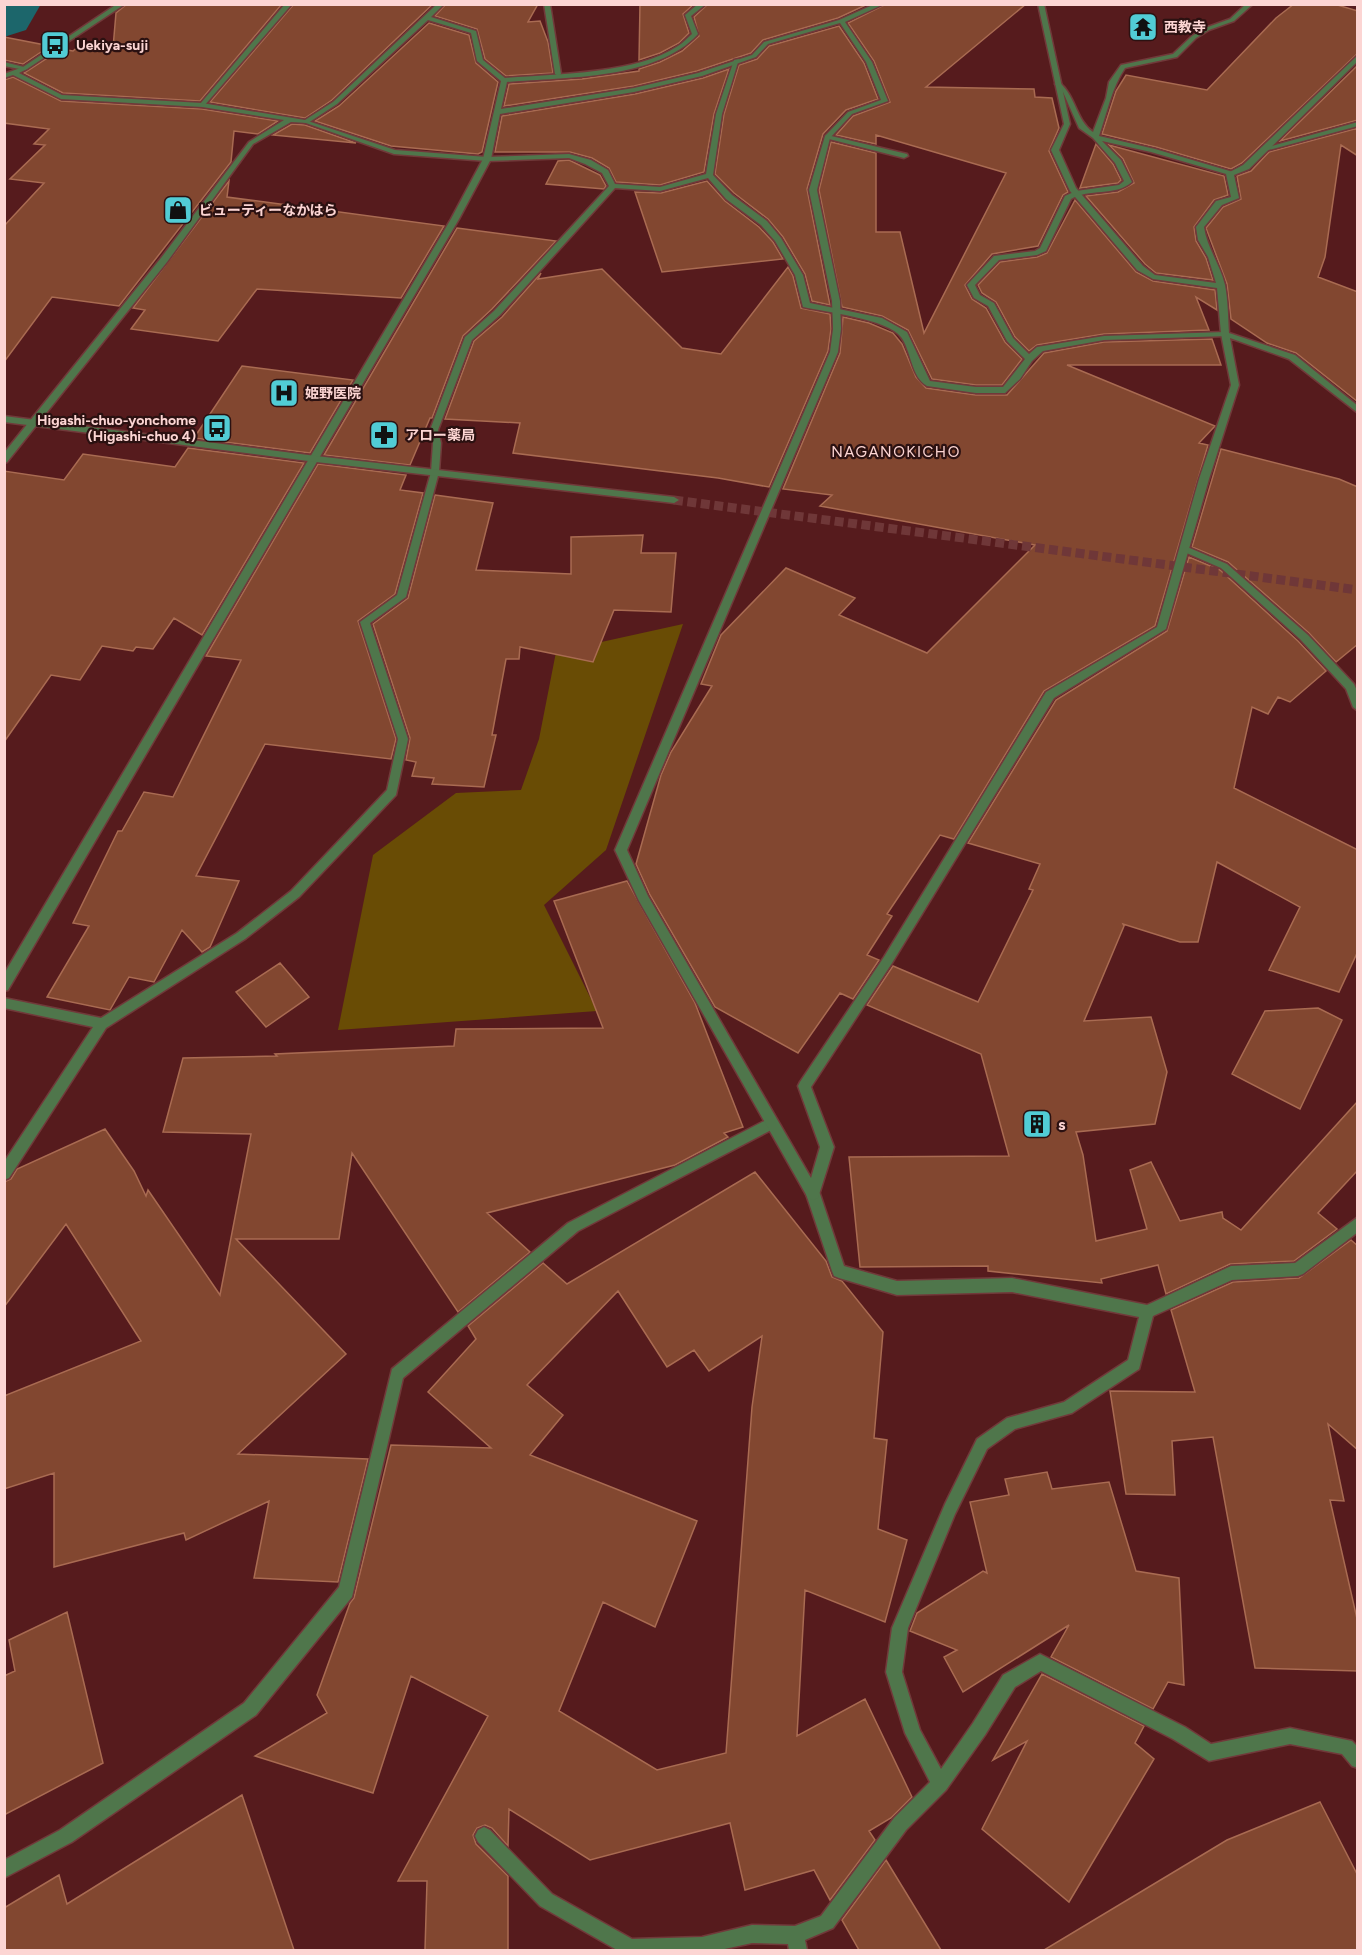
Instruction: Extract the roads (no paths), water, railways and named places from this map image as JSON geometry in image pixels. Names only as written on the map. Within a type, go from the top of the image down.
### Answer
[{"type":"street","points":[[4,76],[25,68],[122,4]]},
{"type":"street","points":[[202,105],[289,4]]},
{"type":"street","points":[[306,122],[335,103],[429,18],[441,4]]},
{"type":"street","points":[[547,4],[558,74]]},
{"type":"street","points":[[429,18],[474,32],[480,61],[504,80],[627,67],[672,54],[688,44],[695,34],[688,15],[703,4]]},
{"type":"street","points":[[498,112],[634,90],[700,75],[737,60],[754,56],[766,44],[841,21],[881,4]]},
{"type":"street","points":[[1041,4],[1068,124],[1055,150],[1076,192],[1140,268],[1153,277],[1221,286]]},
{"type":"street","points":[[1095,137],[1112,82],[1123,66],[1175,56],[1194,38],[1207,29],[1232,20],[1250,4]]},
{"type":"street","points":[[841,21],[869,62],[885,101],[850,113],[827,137],[813,190],[837,311],[837,329],[830,362],[621,850],[643,898],[770,1124],[813,1194],[839,1271],[897,1288],[1012,1285],[1148,1312],[1231,1273],[1298,1269],[1356,1227]]},
{"type":"street","points":[[1095,137],[1154,150],[1230,174],[1246,166],[1265,149],[1358,57]]},
{"type":"street","points":[[709,176],[719,114],[737,60]]},
{"type":"street","points":[[4,64],[25,68]]},
{"type":"street","points":[[14,73],[61,97],[202,105],[306,122],[394,152],[487,159],[569,156],[588,162],[605,172],[613,186]]},
{"type":"street","points":[[4,986],[316,459],[455,219],[487,159],[504,80]]},
{"type":"street","points":[[1029,358],[1010,339],[991,305],[977,296],[971,285],[997,258],[1037,253],[1043,249],[1068,198],[1076,192],[1121,187],[1128,182],[1118,162],[1095,137],[1081,127],[1066,91],[1058,84]]},
{"type":"street","points":[[4,460],[164,260],[251,143],[289,120]]},
{"type":"street","points":[[1265,149],[1358,124]]},
{"type":"street","points":[[827,137],[904,156]]},
{"type":"street","points":[[813,1194],[827,1148],[804,1086],[888,960],[1050,695],[1161,629],[1204,479],[1235,386],[1225,334],[1221,286],[1212,257],[1202,240],[1200,227],[1219,202],[1235,198],[1230,174]]},
{"type":"street","points":[[613,186],[660,189],[709,176]]},
{"type":"street","points":[[709,176],[729,197],[764,224],[778,240],[799,275],[806,304],[879,320],[904,334],[927,383],[976,390],[1005,390],[1029,358],[1040,349],[1104,338],[1225,334],[1292,357],[1358,411]]},
{"type":"street","points":[[4,1174],[102,1024],[242,936],[294,894],[392,792],[403,739],[365,622],[401,597],[435,472],[437,443],[434,430],[468,339],[497,313],[613,186]]},
{"type":"street","points":[[4,419],[316,459],[674,500]]},
{"type":"street","points":[[1185,549],[1224,566],[1304,637],[1350,687],[1358,707]]},
{"type":"street","points":[[4,1003],[102,1024]]},
{"type":"street","points":[[4,1870],[66,1836],[250,1709],[346,1591],[397,1374],[573,1227],[770,1124]]},
{"type":"street","points":[[940,1784],[913,1733],[894,1672],[900,1628],[950,1509],[982,1444],[1012,1424],[1067,1408],[1134,1364],[1148,1312]]},
{"type":"street","points":[[484,1836],[546,1900],[630,1948],[702,1946],[752,1934],[796,1943],[827,1922],[900,1824],[940,1784],[1010,1681],[1040,1662],[1179,1733],[1209,1753],[1290,1736],[1346,1747],[1358,1760]]},
{"type":"waterway","points":[[4,23],[9,20],[18,4]]},
{"type":"tunnel","points":[[674,500],[1358,590]]},
{"type":"place","name":"西教寺","points":[[1143,27]]},
{"type":"place","name":"Uekiya-suji","points":[[55,45]]},
{"type":"place","name":"ビューティーなかはら","points":[[178,210]]},
{"type":"place","name":"姫野医院","points":[[284,393]]},
{"type":"place","name":"Higashi-chuo-yonchome (Higashi-chuo 4)","points":[[217,428]]},
{"type":"place","name":"アロー薬局","points":[[384,435]]},
{"type":"place","name":"s","points":[[1037,1124]]},
{"type":"district","name":"NAGANOKICHO","points":[[896,452]]}]
